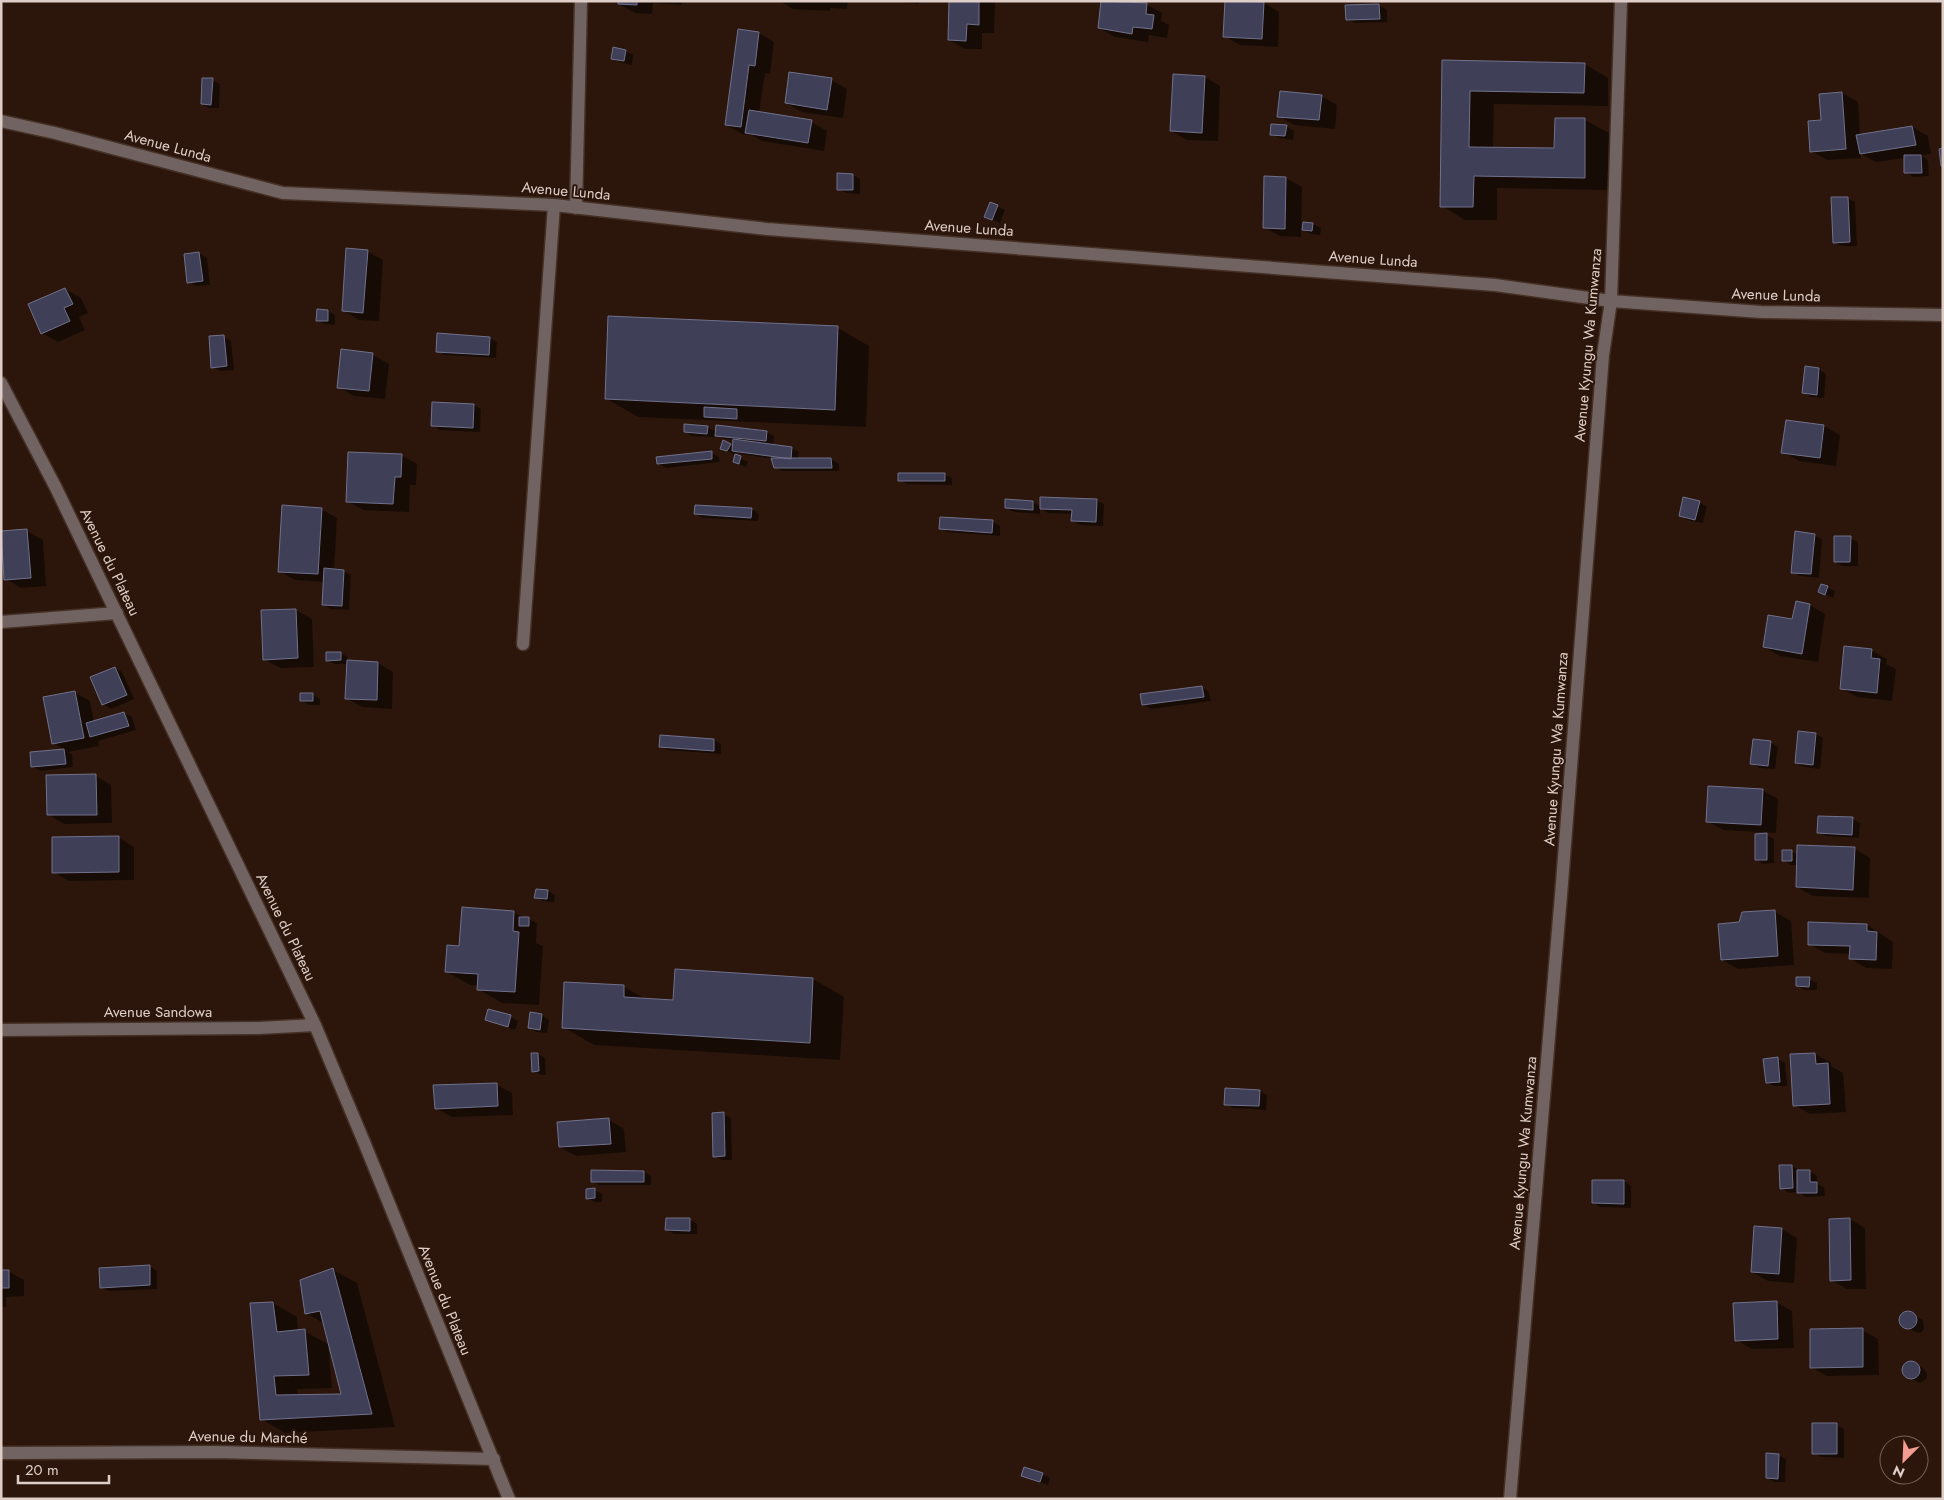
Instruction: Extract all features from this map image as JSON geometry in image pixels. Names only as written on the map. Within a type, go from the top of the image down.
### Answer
[{"type":"street","points":[[576,208],[581,1]]},
{"type":"street","name":"Avenue Kyungu Wa Kumwanza","points":[[1510,1499],[1562,883],[1603,354],[1611,301],[1621,1]]},
{"type":"street","name":"Avenue Lunda","points":[[1,121],[55,133],[283,192],[554,205],[767,229],[1495,285],[1611,301],[1761,312],[1943,315]]},
{"type":"street","points":[[523,644],[554,205]]},
{"type":"street","name":"Avenue du Plateau","points":[[1,383],[56,488],[315,1025],[509,1499]]},
{"type":"street","points":[[1,622],[117,613]]},
{"type":"street","name":"Avenue Sandowa","points":[[1,1030],[259,1028],[315,1025]]},
{"type":"street","name":"Avenue du Marché","points":[[1,1453],[216,1452],[494,1459]]},
{"type":"building","points":[[618,1],[637,1],[637,5],[618,4]]},
{"type":"building","points":[[949,1],[979,1],[979,25],[967,24],[966,41],[948,40]]},
{"type":"building","points":[[1101,1],[1147,3],[1146,14],[1154,15],[1152,29],[1133,27],[1132,34],[1098,28]]},
{"type":"building","points":[[1225,1],[1264,2],[1262,39],[1223,37]]},
{"type":"building","points":[[1379,4],[1380,19],[1346,20],[1345,5]]},
{"type":"building","points":[[738,29],[759,32],[755,66],[749,65],[741,127],[725,125]]},
{"type":"building","points":[[613,47],[626,50],[624,61],[611,59]]},
{"type":"building","points":[[1442,60],[1585,63],[1584,93],[1470,91],[1469,147],[1554,148],[1555,118],[1585,118],[1585,178],[1474,176],[1473,207],[1440,207]]},
{"type":"building","points":[[789,72],[832,78],[827,110],[785,103]]},
{"type":"building","points":[[1173,74],[1205,76],[1202,133],[1170,131]]},
{"type":"building","points":[[202,78],[213,78],[211,105],[201,104]]},
{"type":"building","points":[[1280,91],[1322,95],[1319,120],[1277,117]]},
{"type":"building","points":[[1842,92],[1846,149],[1810,152],[1808,121],[1821,120],[1819,94]]},
{"type":"building","points":[[749,110],[812,120],[808,143],[745,133]]},
{"type":"building","points":[[1271,124],[1287,125],[1285,136],[1270,135]]},
{"type":"building","points":[[1912,126],[1916,145],[1860,154],[1856,135]]},
{"type":"building","points":[[1943,148],[1943,166],[1941,166],[1939,149]]},
{"type":"building","points":[[1904,155],[1921,155],[1922,173],[1904,173]]},
{"type":"building","points":[[837,173],[853,174],[853,190],[837,190]]},
{"type":"building","points":[[1264,176],[1286,177],[1285,229],[1263,228]]},
{"type":"building","points":[[1831,197],[1848,197],[1850,242],[1833,243]]},
{"type":"building","points":[[990,202],[998,205],[992,220],[984,217]]},
{"type":"building","points":[[1303,222],[1313,223],[1312,231],[1302,230]]},
{"type":"building","points":[[346,248],[368,250],[363,313],[342,311]]},
{"type":"building","points":[[199,252],[203,281],[187,283],[184,254]]},
{"type":"building","points":[[65,288],[73,304],[64,308],[70,321],[41,334],[28,304]]},
{"type":"building","points":[[317,309],[328,310],[328,321],[316,321]]},
{"type":"building","points":[[608,316],[838,326],[835,410],[605,399]]},
{"type":"building","points":[[437,333],[490,337],[489,355],[436,352]]},
{"type":"building","points":[[224,335],[227,366],[211,368],[209,336]]},
{"type":"building","points":[[341,349],[373,353],[369,391],[337,388]]},
{"type":"building","points":[[1805,366],[1819,368],[1817,395],[1802,393]]},
{"type":"building","points":[[432,402],[474,404],[473,428],[431,426]]},
{"type":"building","points":[[704,407],[737,409],[737,419],[704,417]]},
{"type":"building","points":[[1786,420],[1824,425],[1820,458],[1781,453]]},
{"type":"building","points":[[684,424],[708,426],[707,434],[684,432]]},
{"type":"building","points":[[716,425],[767,431],[766,441],[715,436]]},
{"type":"building","points":[[733,439],[792,447],[791,459],[732,451]]},
{"type":"building","points":[[723,440],[731,444],[727,451],[720,449]]},
{"type":"building","points":[[712,451],[712,459],[657,464],[656,457]]},
{"type":"building","points":[[348,452],[402,454],[401,477],[395,477],[393,504],[346,502]]},
{"type":"building","points":[[735,454],[741,456],[739,464],[733,462]]},
{"type":"building","points":[[771,458],[831,458],[832,468],[774,468]]},
{"type":"building","points":[[898,473],[945,473],[945,481],[898,481]]},
{"type":"building","points":[[1040,497],[1097,499],[1096,522],[1071,521],[1072,510],[1040,509]]},
{"type":"building","points":[[1683,497],[1700,501],[1695,520],[1679,516]]},
{"type":"building","points":[[1005,499],[1033,501],[1033,510],[1005,508]]},
{"type":"building","points":[[282,505],[322,508],[318,574],[278,572]]},
{"type":"building","points":[[695,505],[752,508],[751,518],[694,514]]},
{"type":"building","points":[[940,517],[993,520],[992,533],[939,529]]},
{"type":"building","points":[[27,529],[31,578],[4,580],[1,531]]},
{"type":"building","points":[[1795,531],[1815,534],[1811,574],[1791,573]]},
{"type":"building","points":[[1834,536],[1851,536],[1850,562],[1834,562]]},
{"type":"building","points":[[324,568],[344,570],[342,606],[322,605]]},
{"type":"building","points":[[1821,584],[1828,586],[1825,595],[1818,592]]},
{"type":"building","points":[[1796,601],[1810,604],[1802,654],[1763,647],[1768,615],[1792,619]]},
{"type":"building","points":[[296,609],[298,658],[263,660],[261,610]]},
{"type":"building","points":[[1844,646],[1872,649],[1871,658],[1880,659],[1877,693],[1840,689]]},
{"type":"building","points":[[326,652],[341,652],[341,660],[326,661]]},
{"type":"building","points":[[347,660],[378,662],[377,700],[345,699]]},
{"type":"building","points":[[115,667],[127,695],[102,705],[90,677]]},
{"type":"building","points":[[1202,686],[1204,697],[1142,705],[1140,694]]},
{"type":"building","points":[[75,691],[84,738],[52,744],[43,697]]},
{"type":"building","points":[[300,693],[313,693],[313,701],[300,701]]},
{"type":"building","points":[[124,712],[129,726],[90,737],[86,723]]},
{"type":"building","points":[[1798,731],[1816,733],[1813,765],[1795,763]]},
{"type":"building","points":[[660,735],[714,739],[714,751],[659,747]]},
{"type":"building","points":[[1753,739],[1771,741],[1768,766],[1750,764]]},
{"type":"building","points":[[64,749],[66,764],[31,767],[30,752]]},
{"type":"building","points":[[96,774],[97,815],[47,815],[46,775]]},
{"type":"building","points":[[1708,786],[1763,789],[1761,825],[1706,822]]},
{"type":"building","points":[[1818,816],[1853,817],[1852,835],[1817,833]]},
{"type":"building","points":[[1767,833],[1767,860],[1755,860],[1755,834]]},
{"type":"building","points":[[119,836],[119,872],[52,873],[52,837]]},
{"type":"building","points":[[1797,845],[1855,847],[1853,890],[1796,887]]},
{"type":"building","points":[[1782,850],[1792,850],[1792,861],[1782,861]]},
{"type":"building","points":[[536,889],[548,890],[547,899],[534,898]]},
{"type":"building","points":[[462,907],[514,911],[513,931],[519,932],[515,992],[477,990],[478,974],[445,972],[447,945],[459,946]]},
{"type":"building","points":[[1775,910],[1778,956],[1721,960],[1718,924],[1739,922],[1742,912]]},
{"type":"building","points":[[519,917],[529,917],[529,926],[519,926]]},
{"type":"building","points":[[1808,922],[1867,924],[1867,931],[1877,932],[1876,960],[1849,959],[1850,946],[1808,945]]},
{"type":"building","points":[[675,969],[813,978],[810,1043],[562,1028],[564,982],[624,985],[624,997],[673,1000]]},
{"type":"building","points":[[1796,977],[1810,977],[1809,987],[1796,986]]},
{"type":"building","points":[[488,1009],[511,1015],[508,1027],[485,1020]]},
{"type":"building","points":[[530,1012],[542,1014],[540,1030],[528,1028]]},
{"type":"building","points":[[531,1053],[538,1053],[539,1071],[532,1072]]},
{"type":"building","points":[[1815,1053],[1816,1064],[1828,1063],[1830,1104],[1793,1106],[1790,1054]]},
{"type":"building","points":[[1778,1057],[1780,1082],[1766,1083],[1763,1059]]},
{"type":"building","points":[[497,1083],[498,1106],[435,1109],[433,1085]]},
{"type":"building","points":[[1225,1088],[1260,1090],[1259,1106],[1224,1105]]},
{"type":"building","points":[[724,1112],[725,1156],[713,1157],[712,1113]]},
{"type":"building","points":[[609,1118],[611,1144],[559,1147],[557,1122]]},
{"type":"building","points":[[1779,1165],[1792,1165],[1793,1188],[1780,1189]]},
{"type":"building","points":[[591,1170],[644,1171],[644,1182],[591,1182]]},
{"type":"building","points":[[1797,1170],[1810,1170],[1810,1182],[1817,1182],[1817,1193],[1797,1193]]},
{"type":"building","points":[[1592,1180],[1624,1180],[1624,1204],[1592,1203]]},
{"type":"building","points":[[595,1188],[595,1198],[586,1199],[586,1189]]},
{"type":"building","points":[[666,1218],[690,1218],[690,1231],[665,1230]]},
{"type":"building","points":[[1850,1218],[1851,1280],[1830,1281],[1829,1219]]},
{"type":"building","points":[[1754,1226],[1782,1228],[1779,1274],[1751,1272]]},
{"type":"building","points":[[150,1265],[150,1285],[100,1288],[99,1268]]},
{"type":"building","points":[[333,1268],[372,1414],[260,1420],[250,1303],[273,1302],[277,1332],[305,1329],[309,1375],[274,1376],[276,1395],[341,1394],[320,1311],[305,1314],[300,1280]]},
{"type":"building","points":[[1,1270],[9,1270],[9,1288],[1,1288]]},
{"type":"building","points":[[1777,1301],[1778,1339],[1735,1341],[1733,1303]]},
{"type":"building","points":[[1904,1311],[1912,1311],[1917,1316],[1915,1327],[1904,1329],[1899,1324],[1899,1316]]},
{"type":"building","points":[[1863,1328],[1863,1367],[1810,1368],[1810,1329]]},
{"type":"building","points":[[1907,1361],[1915,1361],[1920,1366],[1918,1377],[1907,1379],[1902,1374],[1902,1366]]},
{"type":"building","points":[[1812,1423],[1837,1423],[1837,1454],[1812,1454]]},
{"type":"building","points":[[1766,1453],[1779,1454],[1778,1479],[1766,1478]]},
{"type":"building","points":[[1024,1467],[1043,1473],[1040,1482],[1021,1476]]}]
